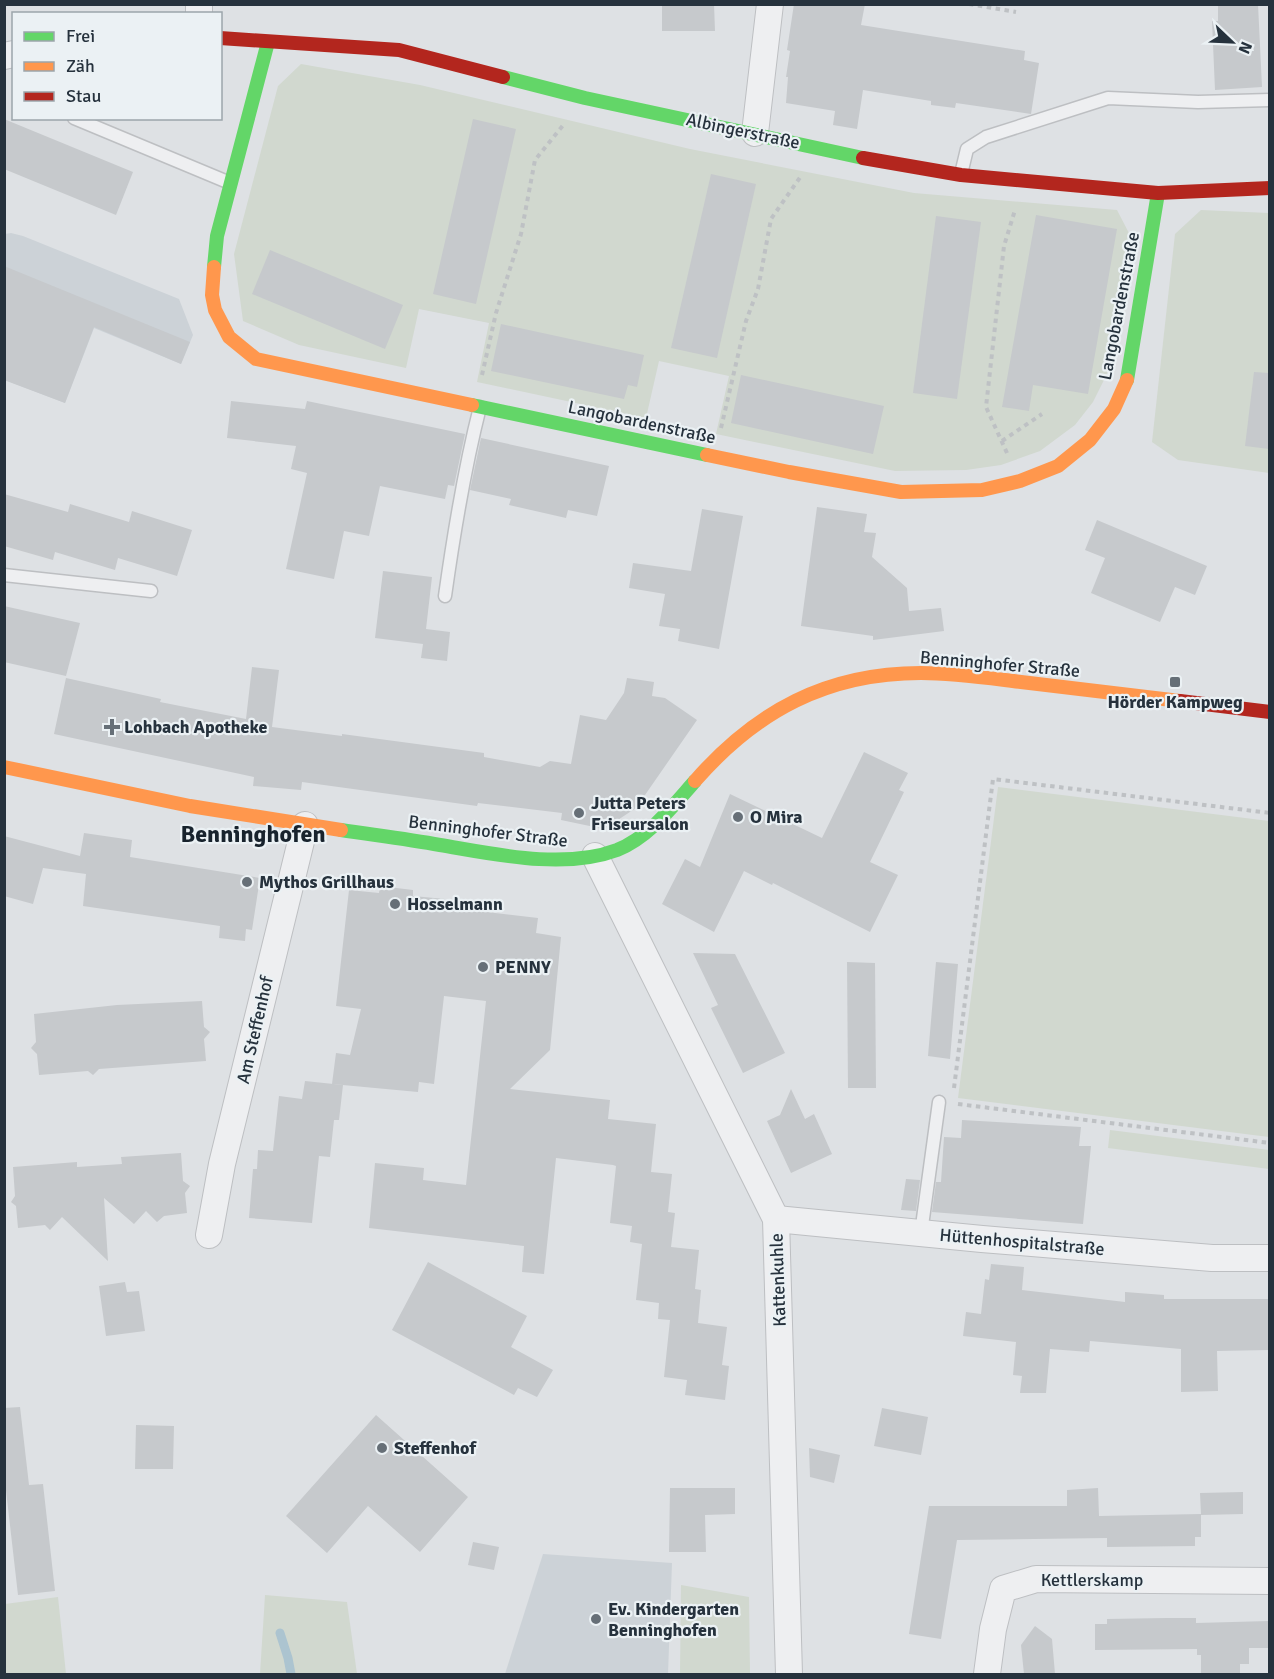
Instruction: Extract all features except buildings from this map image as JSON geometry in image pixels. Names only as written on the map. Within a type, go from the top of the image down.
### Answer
[{"type":"street","points":[[755,133],[770,4]]},
{"type":"street","name":"Albingerstraße","points":[[222,38],[399,50],[585,98],[878,161],[961,175],[1158,193],[1269,188]]},
{"type":"street","name":"Langobardenstraße","points":[[268,42],[217,236],[212,296],[215,310],[229,337],[256,359],[779,470],[901,492],[982,490],[1020,481],[1058,466],[1090,440],[1114,409],[1128,377],[1158,193]]},
{"type":"street","name":"Benninghofer Straße","points":[[4,768],[214,810],[305,825],[543,859],[570,859],[595,856],[616,850],[637,840],[649,830],[714,758],[740,735],[774,709],[827,685],[870,676],[913,673],[963,675],[1269,712]]},
{"type":"street","name":"Am Steffenhof","points":[[209,1235],[222,1164],[305,825]]},
{"type":"street","name":"Kattenkuhle","points":[[595,856],[776,1218],[789,1674]]},
{"type":"street","name":"Hüttenhospitalstraße","points":[[776,1218],[1212,1258],[1269,1258]]},
{"type":"street","name":"Kettlerskamp","points":[[987,1674],[993,1629],[1003,1589],[1036,1579],[1269,1581]]},
{"type":"lane","points":[[961,175],[967,149],[986,137],[1108,98],[1197,102],[1269,100]]},
{"type":"lane","points":[[79,120],[231,183]]},
{"type":"lane","points":[[445,596],[478,406]]},
{"type":"lane","points":[[4,575],[152,591]]},
{"type":"lane","points":[[921,1233],[946,1103]]},
{"type":"path","points":[[969,4],[1016,12]]},
{"type":"path","points":[[478,406],[496,313],[521,234],[535,160],[585,98]]},
{"type":"path","points":[[714,456],[746,321],[758,289],[771,219],[821,148]]},
{"type":"path","points":[[1020,481],[986,407],[1004,246],[1024,181]]},
{"type":"path","points":[[1002,441],[1042,414]]},
{"type":"path","points":[[1269,813],[993,779],[946,1103],[1269,1143]]},
{"type":"shaded area","points":[[301,64],[420,85],[690,149],[914,193],[1117,210],[1131,237],[1107,374],[1093,402],[1075,425],[1040,451],[1001,465],[966,470],[895,471],[716,434],[729,376],[659,361],[646,418],[477,382],[489,323],[419,309],[406,368],[299,345],[243,321],[234,254],[278,86]]},
{"type":"shaded area","points":[[1201,210],[1269,213],[1269,473],[1178,460],[1152,442],[1175,234]]},
{"type":"shaded area","points":[[11,233],[179,299],[193,335],[181,364],[94,328],[65,403],[5,380],[5,234]]},
{"type":"shaded area","points":[[998,787],[1269,821],[1269,1137],[958,1098]]},
{"type":"shaded area","points":[[1110,1130],[1269,1150],[1269,1169],[1108,1148]]},
{"type":"shaded area","name":"Ev. Kindergarten Benninghofen","points":[[543,1554],[672,1563],[668,1674],[505,1674]]},
{"type":"shaded area","points":[[681,1585],[749,1597],[750,1674],[680,1674]]},
{"type":"shaded area","points":[[265,1595],[347,1602],[357,1674],[260,1674]]},
{"type":"shaded area","points":[[58,1597],[66,1674],[5,1674],[5,1604]]},
{"type":"waterway","points":[[280,1633],[291,1674]]},
{"type":"traffic: fast","points":[[214,267],[217,236],[268,42]]},
{"type":"traffic: fast","points":[[503,77],[585,98],[863,158]]},
{"type":"traffic: fast","points":[[1127,380],[1158,193]]},
{"type":"traffic: fast","points":[[472,405],[707,455]]},
{"type":"traffic: fast","points":[[341,830],[506,856],[552,860],[575,859],[596,856],[629,844],[669,811],[695,781]]},
{"type":"traffic: slow","points":[[214,267],[212,295],[215,310],[229,337],[256,359],[472,405]]},
{"type":"traffic: slow","points":[[707,455],[901,492],[982,490],[1020,481],[1058,466],[1090,440],[1114,409],[1127,380]]},
{"type":"traffic: slow","points":[[695,781],[718,756],[769,716],[824,689],[855,680],[887,675],[946,674],[1180,701]]},
{"type":"traffic: slow","points":[[4,767],[190,806],[341,830]]},
{"type":"traffic: jam","points":[[222,38],[399,50],[503,77]]},
{"type":"traffic: jam","points":[[863,158],[961,175],[1158,193],[1270,188]]},
{"type":"traffic: jam","points":[[1180,701],[1270,712]]},
{"type":"place","name":"Hörder Kampweg","points":[[1175,682]]},
{"type":"place","name":"Lohbach Apotheke","points":[[112,727]]},
{"type":"place","name":"Jutta Peters Friseursalon","points":[[579,813]]},
{"type":"place","name":"O Mira","points":[[738,817]]},
{"type":"place","name":"Mythos Grillhaus","points":[[247,882]]},
{"type":"place","name":"Hosselmann","points":[[395,904]]},
{"type":"place","name":"PENNY","points":[[483,967]]},
{"type":"place","name":"Steffenhof","points":[[382,1448]]},
{"type":"place","name":"Ev. Kindergarten Benninghofen","points":[[596,1619]]},
{"type":"district","name":"Benninghofen","points":[[253,834]]}]
